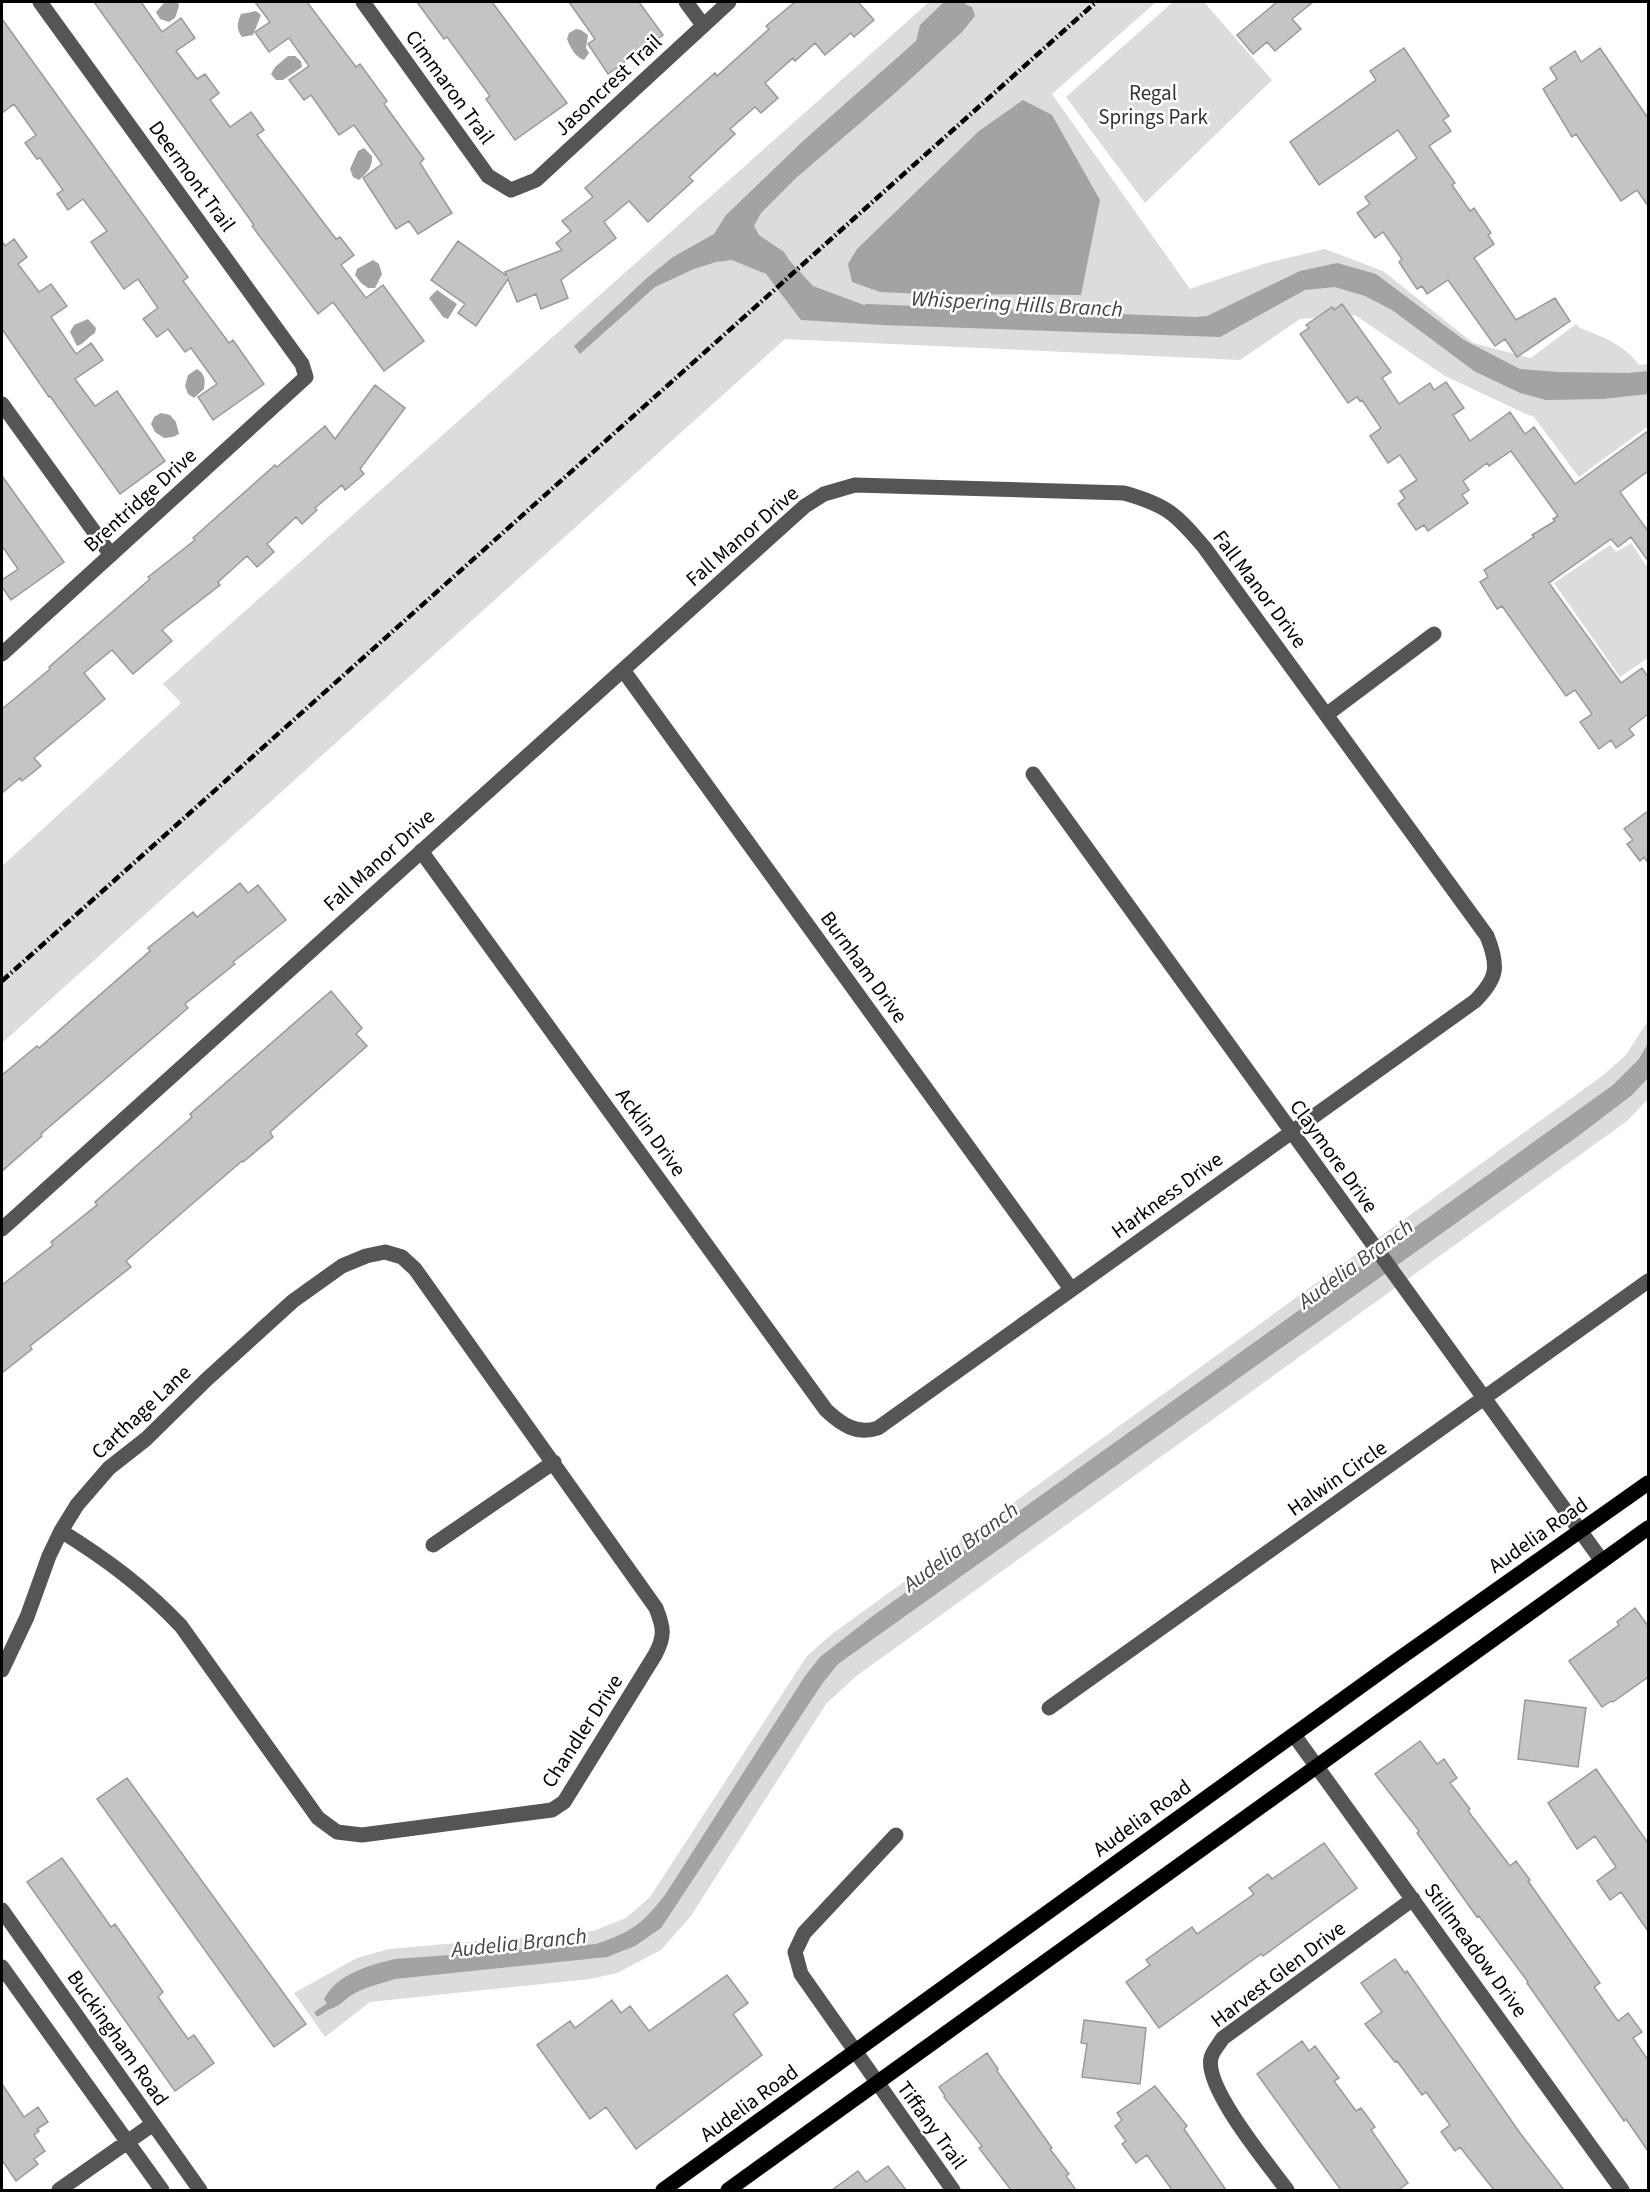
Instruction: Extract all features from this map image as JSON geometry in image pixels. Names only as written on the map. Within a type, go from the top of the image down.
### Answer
[{"type":"main road","name":"Audelia Road","points":[[663,2190],[1648,1483]]},
{"type":"main road","points":[[728,2190],[1648,1528]]},
{"type":"street","name":"Deermont Trail","points":[[40,2],[302,364],[306,377]]},
{"type":"street","name":"Cimmaron Trail","points":[[363,2],[488,176],[511,190]]},
{"type":"street","points":[[686,2],[703,25]]},
{"type":"street","name":"Jasoncrest Trail","points":[[511,190],[536,180],[729,2]]},
{"type":"street","name":"Brentridge Drive","points":[[2,654],[306,377]]},
{"type":"street","points":[[2,404],[111,555]]},
{"type":"street","name":"Fall Manor Drive","points":[[2,1228],[805,506],[824,494],[855,484],[1124,493],[1150,500],[1178,517],[1204,547],[1487,936],[1495,956],[1494,976]]},
{"type":"street","points":[[1326,715],[1434,634]]},
{"type":"street","name":"Burnham Drive","points":[[623,670],[1071,1289]]},
{"type":"street","name":"Claymore Drive","points":[[1033,774],[1602,1561]]},
{"type":"street","name":"Acklin Drive","points":[[421,850],[826,1410],[839,1422],[854,1430]]},
{"type":"street","name":"Harkness Drive","points":[[854,1430],[867,1432],[878,1428],[1475,1001],[1486,990],[1494,976]]},
{"type":"street","name":"Chandler Drive","points":[[61,1531],[103,1557],[158,1602],[181,1626],[318,1818],[337,1832],[362,1835],[500,1818],[552,1810],[564,1802],[655,1655],[664,1628],[656,1608],[415,1269],[402,1257],[386,1252]]},
{"type":"street","name":"Carthage Lane","points":[[2,1670],[27,1617],[49,1556],[61,1531],[77,1505],[109,1468],[146,1438],[293,1301],[342,1266],[366,1256],[386,1252]]},
{"type":"street","name":"Halwin Circle","points":[[1049,1708],[1648,1281]]},
{"type":"street","points":[[433,1545],[554,1462]]},
{"type":"street","name":"Stillmeadow Drive","points":[[1294,1735],[1622,2190]]},
{"type":"street","name":"Tiffany Trail","points":[[897,1835],[804,1933],[795,1952],[801,1974],[954,2190]]},
{"type":"street","name":"Harvest Glen Drive","points":[[1287,2190],[1222,2099],[1212,2079],[1211,2058],[1223,2038],[1413,1899]]},
{"type":"street","name":"Buckingham Road","points":[[2,1910],[200,2190]]},
{"type":"street","points":[[2,1967],[162,2190]]},
{"type":"street","points":[[59,2190],[153,2124]]},
{"type":"green space","points":[[929,2],[1156,2],[1052,94],[1190,289],[1263,264],[1325,249],[1383,271],[1473,343],[1531,358],[1576,324],[1620,346],[1639,365],[1648,364],[1648,428],[1579,477],[1533,416],[1445,376],[1355,315],[1300,319],[1240,360],[785,339],[2,1043],[2,866],[181,703],[163,684]]},
{"type":"green space","name":"Regal Springs Park","points":[[1173,2],[1204,2],[1272,80],[1145,203],[1066,97]]},
{"type":"green space","points":[[1631,543],[1648,568],[1648,658],[1620,677],[1554,583],[1610,545],[1616,552]]},
{"type":"green space","points":[[1648,1021],[1648,1099],[1627,1121],[855,1677],[826,1704],[691,1916],[661,1950],[617,1973],[590,1979],[370,2002],[325,2037],[294,1993],[357,1958],[389,1949],[593,1931],[626,1918],[650,1897],[807,1656],[832,1634],[1602,1076],[1625,1056]]},
{"type":"shaded area","points":[[165,2],[178,2],[179,6],[175,18],[169,22],[160,19],[156,12]]},
{"type":"shaded area","points":[[944,2],[967,2],[965,4],[972,7],[975,16],[962,32],[894,94],[796,178],[761,213],[754,226],[759,235],[784,252],[813,286],[864,305],[1196,317],[1207,316],[1300,271],[1337,263],[1376,274],[1464,340],[1520,369],[1558,372],[1648,371],[1648,394],[1603,399],[1546,400],[1520,393],[1474,371],[1392,310],[1365,296],[1335,287],[1305,290],[1220,337],[882,325],[801,320],[766,274],[732,260],[694,269],[655,287],[580,354],[574,346],[648,277],[673,257],[714,234],[726,215],[803,141],[916,41],[920,25]]},
{"type":"shaded area","points":[[256,11],[261,15],[253,35],[242,37],[238,26],[241,14]]},
{"type":"shaded area","points":[[576,29],[588,35],[586,48],[589,53],[584,60],[575,54],[567,39],[569,33]]},
{"type":"shaded area","points":[[288,56],[295,56],[301,61],[302,67],[283,80],[276,80],[271,74],[275,67]]},
{"type":"shaded area","points":[[1023,100],[1052,115],[1100,200],[1081,295],[880,292],[852,282],[848,264],[857,249],[979,131]]},
{"type":"shaded area","points":[[364,148],[372,156],[372,163],[359,180],[353,177],[350,169],[358,151]]},
{"type":"shaded area","points":[[373,260],[379,264],[382,274],[375,288],[368,288],[355,275],[357,269]]},
{"type":"shaded area","points":[[437,290],[457,304],[448,319],[443,317],[429,298]]},
{"type":"shaded area","points":[[88,319],[96,328],[95,333],[77,346],[70,332],[74,325]]},
{"type":"shaded area","points":[[197,369],[205,380],[204,389],[194,398],[188,394],[185,386],[188,375]]},
{"type":"shaded area","points":[[161,413],[170,415],[176,422],[179,434],[164,438],[155,432],[151,424],[154,417]]},
{"type":"shaded area","points":[[1648,1043],[1648,1078],[1632,1095],[1577,1137],[838,1664],[822,1684],[661,1928],[635,1946],[607,1957],[395,1979],[361,1990],[330,2009],[324,1999],[337,1983],[355,1972],[385,1961],[596,1944],[635,1926],[665,1895],[805,1676],[820,1657],[870,1618],[1613,1085],[1639,1059]]},
{"type":"building","points":[[94,2],[141,2],[162,32],[181,18],[195,38],[176,51],[197,79],[205,74],[219,93],[210,100],[230,127],[251,112],[264,130],[257,135],[336,239],[340,237],[354,255],[341,265],[366,298],[383,285],[424,341],[384,371],[333,302],[318,314],[252,226],[254,225]]},
{"type":"building","points":[[255,2],[307,2],[356,67],[360,64],[387,101],[384,104],[424,159],[420,163],[452,213],[418,234],[409,221],[396,229],[363,178],[382,164],[354,125],[339,135],[311,95],[304,100],[289,80],[309,66],[289,38],[269,52],[255,32],[270,22]]},
{"type":"building","points":[[417,2],[492,2],[567,103],[515,140],[486,99],[490,96],[447,37],[444,39]]},
{"type":"building","points":[[569,2],[639,2],[663,35],[608,74],[588,44],[595,39]]},
{"type":"building","points":[[795,2],[858,2],[874,20],[854,37],[851,33],[825,55],[815,43],[795,61],[793,58],[765,83],[778,98],[761,113],[755,107],[730,129],[735,134],[689,177],[693,181],[648,222],[629,201],[604,222],[616,238],[561,280],[568,298],[541,309],[536,294],[517,302],[508,279],[476,326],[458,313],[465,304],[431,280],[458,241],[507,276],[505,272],[562,250],[556,243],[571,231],[562,221],[593,197],[585,188],[715,73],[717,76],[769,29],[766,26]]},
{"type":"building","points":[[1277,2],[1313,2],[1292,19],[1301,29],[1275,51],[1267,42],[1253,54],[1237,35]]},
{"type":"building","points":[[2,19],[188,277],[183,281],[229,343],[233,340],[264,384],[213,420],[198,397],[217,384],[191,348],[185,352],[168,329],[157,337],[143,319],[158,308],[138,279],[124,289],[91,242],[107,231],[83,199],[68,210],[57,194],[63,190],[40,158],[37,159],[25,143],[36,135],[14,104],[2,113]]},
{"type":"building","points":[[1404,48],[1449,116],[1443,120],[1451,131],[1429,146],[1455,183],[1452,185],[1470,211],[1474,208],[1491,233],[1488,235],[1494,244],[1474,258],[1516,320],[1555,298],[1570,321],[1517,357],[1505,339],[1495,346],[1448,280],[1427,294],[1422,286],[1417,289],[1399,262],[1402,259],[1383,232],[1375,238],[1357,213],[1370,204],[1365,197],[1417,158],[1398,130],[1319,185],[1290,142],[1376,80],[1370,71]]},
{"type":"building","points":[[1600,48],[1648,118],[1648,206],[1637,190],[1621,201],[1576,134],[1572,137],[1543,89],[1557,79],[1550,68],[1575,51],[1581,62]]},
{"type":"building","points":[[14,239],[27,257],[18,264],[39,292],[51,284],[67,306],[51,317],[76,354],[91,343],[103,360],[75,379],[95,406],[117,391],[165,461],[120,494],[2,329],[2,241],[5,246]]},
{"type":"building","points":[[1342,304],[1391,372],[1382,378],[1399,404],[1430,383],[1434,390],[1446,382],[1464,408],[1453,415],[1470,441],[1510,412],[1525,434],[1534,427],[1575,484],[1648,431],[1648,471],[1620,492],[1648,531],[1648,561],[1631,537],[1618,547],[1611,539],[1549,583],[1621,683],[1642,668],[1648,677],[1648,714],[1629,729],[1634,735],[1616,748],[1611,740],[1599,749],[1580,722],[1592,714],[1575,690],[1566,696],[1502,606],[1497,609],[1480,582],[1488,577],[1484,570],[1534,537],[1532,535],[1555,521],[1553,519],[1558,516],[1511,451],[1489,466],[1487,463],[1463,481],[1469,490],[1462,495],[1468,503],[1428,531],[1424,525],[1416,530],[1398,504],[1405,498],[1400,491],[1417,480],[1400,455],[1388,463],[1370,436],[1381,428],[1362,400],[1360,401],[1357,397],[1348,403],[1300,334],[1309,328],[1306,325],[1332,307],[1334,310]]},
{"type":"building","points":[[375,385],[405,408],[360,469],[364,474],[345,490],[342,485],[315,508],[317,510],[302,524],[296,517],[267,544],[274,552],[257,567],[247,556],[218,582],[220,585],[162,630],[172,641],[133,674],[112,650],[84,673],[105,699],[34,758],[41,766],[22,781],[20,778],[2,793],[2,709],[150,579],[148,577],[195,540],[193,538],[275,465],[277,467],[325,426],[335,439]]},
{"type":"building","points":[[2,476],[64,562],[11,600],[2,587],[2,580],[18,569],[2,546]]},
{"type":"building","points":[[1648,811],[1648,863],[1644,857],[1640,861],[1627,844],[1633,840],[1624,829]]},
{"type":"building","points":[[240,883],[248,893],[258,885],[286,920],[185,1004],[188,1008],[41,1134],[42,1136],[2,1171],[2,1075],[37,1046],[39,1048],[150,951],[148,948],[193,912],[197,917]]},
{"type":"building","points":[[331,991],[362,1028],[356,1034],[367,1046],[270,1132],[273,1137],[126,1261],[131,1267],[30,1346],[32,1349],[2,1373],[2,1285],[53,1245],[51,1242],[97,1205],[95,1202],[192,1117],[190,1114]]},
{"type":"building","points":[[1635,1608],[1648,1626],[1648,1677],[1613,1702],[1602,1707],[1569,1661],[1619,1625],[1617,1622]]},
{"type":"building","points":[[1525,1700],[1586,1708],[1578,1767],[1518,1759]]},
{"type":"building","points":[[1420,1741],[1437,1764],[1444,1759],[1457,1778],[1450,1783],[1470,1809],[1468,1811],[1510,1866],[1516,1861],[1530,1880],[1528,1881],[1600,1983],[1594,1987],[1618,2021],[1628,2013],[1642,2032],[1633,2038],[1648,2060],[1648,2151],[1626,2119],[1624,2121],[1528,1982],[1479,1916],[1477,1917],[1417,1833],[1419,1831],[1375,1774]]},
{"type":"building","points":[[1596,1769],[1648,1843],[1648,1931],[1621,1892],[1610,1900],[1597,1881],[1616,1867],[1595,1836],[1577,1849],[1548,1803]]},
{"type":"building","points":[[127,1778],[306,2024],[274,2047],[97,1799]]},
{"type":"building","points":[[1324,1843],[1357,1888],[1159,2028],[1126,1982],[1150,1965],[1146,1960],[1192,1927],[1197,1934],[1254,1894],[1249,1888],[1268,1874],[1272,1879]]},
{"type":"building","points":[[62,1858],[111,1927],[115,1924],[163,1992],[158,1997],[188,2039],[194,2035],[214,2063],[175,2091],[27,1882]]},
{"type":"building","points":[[1395,1959],[1405,1973],[1407,1971],[1520,2133],[1564,2190],[1494,2190],[1460,2147],[1455,2151],[1441,2132],[1450,2125],[1426,2092],[1422,2095],[1365,2024],[1382,2012],[1361,1983]]},
{"type":"building","points":[[727,1975],[748,2003],[733,2014],[762,2055],[636,2149],[606,2107],[590,2119],[537,2045],[570,2021],[575,2028],[612,2000],[621,2013],[630,2006],[649,2031]]},
{"type":"building","points":[[1084,2020],[1146,2028],[1140,2084],[1082,2077],[1087,2044],[1081,2043]]},
{"type":"building","points":[[1302,2041],[1309,2051],[1315,2046],[1339,2078],[1334,2081],[1356,2111],[1361,2108],[1375,2127],[1371,2130],[1408,2183],[1398,2190],[1341,2190],[1257,2074]]},
{"type":"building","points":[[987,2053],[998,2069],[997,2071],[1069,2174],[1066,2176],[1076,2190],[1011,2190],[979,2148],[982,2146],[944,2097],[939,2087]]},
{"type":"building","points":[[2,2084],[24,2117],[38,2107],[48,2122],[37,2129],[39,2131],[34,2135],[45,2151],[34,2159],[38,2164],[16,2181],[2,2160]]},
{"type":"building","points":[[1155,2086],[1187,2126],[1184,2129],[1226,2190],[1172,2190],[1147,2155],[1136,2163],[1122,2144],[1126,2141],[1115,2126],[1122,2120],[1117,2113]]},
{"type":"building","points":[[888,2166],[906,2190],[832,2190],[858,2171],[866,2182]]},
{"type":"waterway","name":"Audelia Branch","points":[[318,2013],[333,2003]]},
{"type":"railway","points":[[2,981],[1096,2]]},
{"type":"water label","name":"Whispering Hills Branch","points":[[1017,303]]}]
